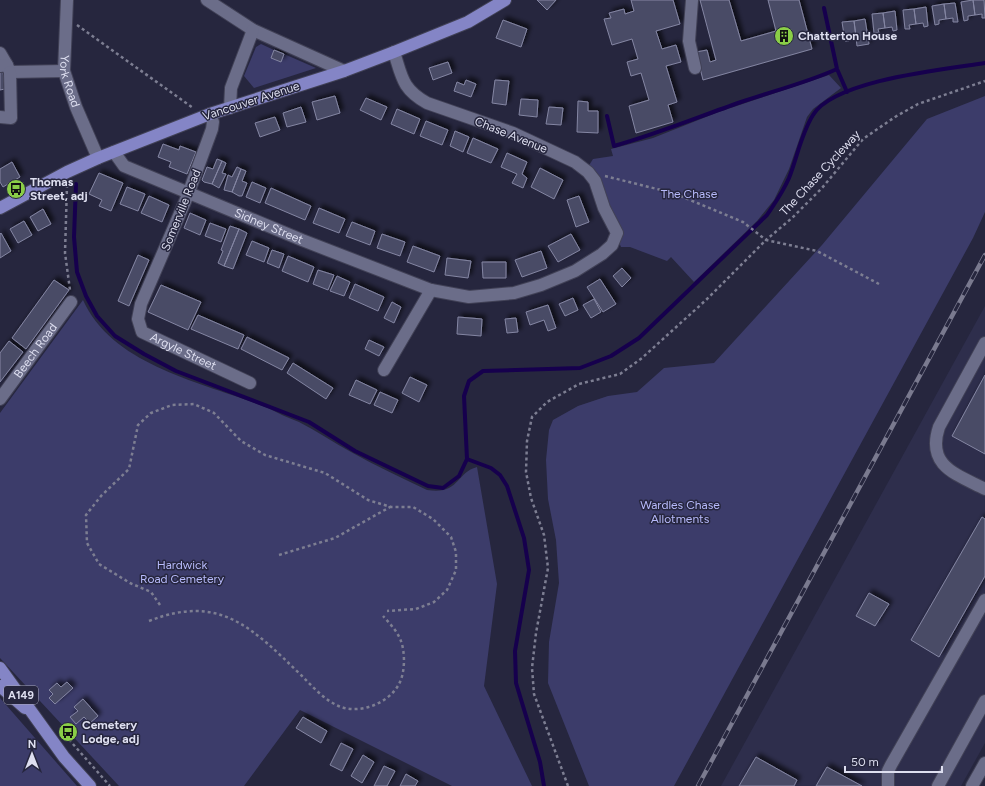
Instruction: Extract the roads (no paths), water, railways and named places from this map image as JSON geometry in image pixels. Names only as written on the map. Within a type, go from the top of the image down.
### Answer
[{"type":"main road","name":"Vancouver Avenue","points":[[0,208],[67,172],[158,133],[205,116],[344,71],[394,52],[468,22],[505,0]]},
{"type":"main road","name":"A149","points":[[0,668],[42,724],[64,757],[90,786]]},
{"type":"main road","name":"A149","points":[[0,686],[42,724]]},
{"type":"street","name":"York Road","points":[[67,0],[64,71],[76,107],[98,158]]},
{"type":"street","points":[[207,0],[253,30],[344,71]]},
{"type":"street","points":[[692,0],[689,41],[695,68]]},
{"type":"street","points":[[230,108],[231,88],[253,30]]},
{"type":"street","name":"Chase Avenue","points":[[394,52],[405,86],[415,96],[427,103],[513,132],[574,162],[588,172],[594,181],[604,208],[616,233]]},
{"type":"street","points":[[0,54],[6,68],[11,118],[0,117]]},
{"type":"street","points":[[6,68],[64,71]]},
{"type":"street","name":"Somerville Road","points":[[141,304],[189,193],[212,130],[213,122],[205,116]]},
{"type":"street","name":"Sidney Street","points":[[114,152],[124,166],[302,240],[431,290],[468,297],[514,293],[541,285],[575,271],[602,254],[612,245],[616,233]]},
{"type":"street","points":[[384,370],[431,290]]},
{"type":"street","name":"Beech Road","points":[[0,399],[71,302]]},
{"type":"street","name":"Argyle Street","points":[[141,304],[138,319],[142,332],[250,383]]},
{"type":"street","points":[[985,343],[939,427],[934,440],[936,452],[941,463],[950,471],[985,489]]},
{"type":"street","points":[[888,786],[888,771],[891,765],[985,600]]},
{"type":"street","points":[[938,786],[985,701]]},
{"type":"street","points":[[972,786],[985,765]]},
{"type":"waterway","points":[[824,8],[837,69],[847,92]]},
{"type":"waterway","points":[[544,786],[540,762],[516,683],[515,651],[529,570],[524,538],[507,486],[500,475],[491,468],[467,459],[464,396],[469,381],[483,371],[580,368],[611,356],[639,338],[767,215],[782,193],[789,178],[802,138],[809,122],[813,115],[825,103],[843,93],[892,78],[985,63]]},
{"type":"waterway","points":[[607,116],[614,146],[662,131],[837,69]]},
{"type":"waterway","points":[[76,184],[74,237],[77,272],[86,296],[97,316],[115,336],[176,371],[309,422],[355,451],[428,486],[443,488],[459,476],[467,459]]},
{"type":"railway","points":[[698,786],[985,255]]},
{"type":"place","name":"Chatterton House","points":[[784,36]]},
{"type":"place","name":"Thomas Street, adj","points":[[16,189]]},
{"type":"place","name":"Cemetery Lodge, adj","points":[[68,732]]},
{"type":"park label","name":"The Chase","points":[[689,194]]},
{"type":"park label","name":"Wardles Chase Allotments","points":[[680,512]]},
{"type":"park label","name":"Hardwick Road Cemetery","points":[[182,572]]}]
